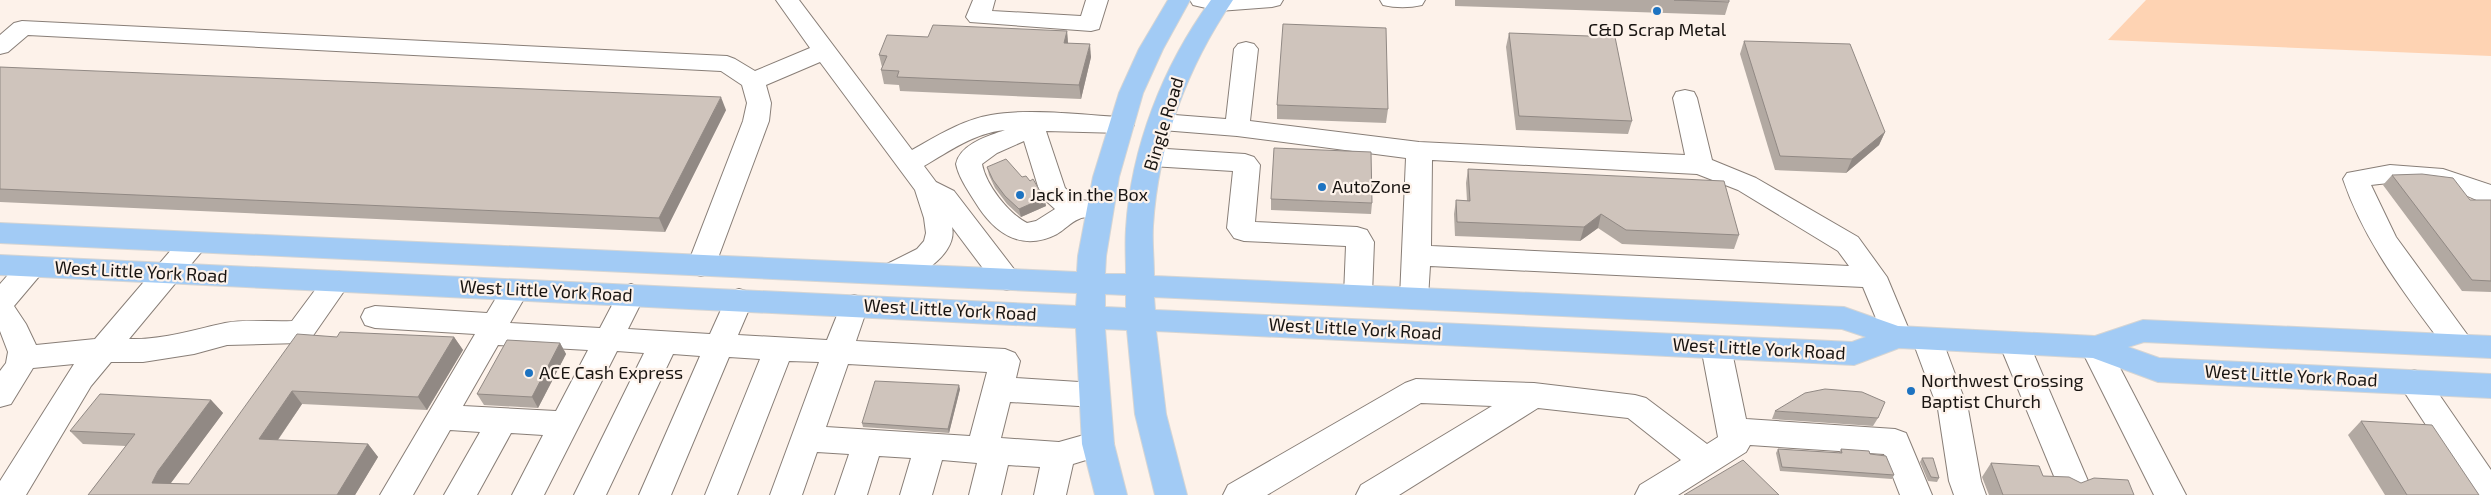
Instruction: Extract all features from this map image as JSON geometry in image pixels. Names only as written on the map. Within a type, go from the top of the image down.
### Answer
[{"type":"main road","name":"Bingle Road","points":[[1111,495],[1098,444],[1094,395],[1090,317],[1092,256],[1106,177],[1131,93],[1147,58],[1179,0]]},
{"type":"main road","name":"Bingle Road","points":[[1170,495],[1158,458],[1148,408],[1140,318],[1140,221],[1151,157],[1179,70],[1214,1]]},
{"type":"main road","name":"West Little York Road","points":[[0,233],[647,264],[1706,310],[1844,318],[1897,337],[2095,347],[2158,370],[2491,386]]},
{"type":"main road","points":[[631,295],[647,264]]},
{"type":"main road","name":"West Little York Road","points":[[0,265],[1140,318],[1854,354],[1897,337]]},
{"type":"main road","points":[[1706,310],[1716,347]]},
{"type":"main road","name":"West Little York Road","points":[[2095,347],[2144,331],[2491,347]]},
{"type":"street","points":[[788,0],[927,188],[940,233],[936,246],[927,256],[891,274]]},
{"type":"street","points":[[984,0],[978,17],[1091,24],[1097,0]]},
{"type":"street","points":[[1214,1],[1272,0]]},
{"type":"street","points":[[1391,0],[1414,0]]},
{"type":"street","points":[[0,48],[22,28],[726,64],[753,81],[759,103],[756,121],[701,266]]},
{"type":"street","points":[[1236,128],[1246,49]]},
{"type":"street","points":[[753,81],[825,51]]},
{"type":"street","points":[[1685,98],[1700,165]]},
{"type":"street","points":[[1162,122],[1236,128],[1419,151],[1700,165],[1747,184],[1848,244],[1872,277],[1897,337]]},
{"type":"street","points":[[908,164],[961,134],[991,123],[1029,129],[1121,125]]},
{"type":"street","points":[[1029,129],[988,148],[970,159],[968,164],[971,173],[1003,220],[1015,230],[1033,233],[1066,215],[1101,210]]},
{"type":"street","points":[[1029,129],[1053,193],[1066,215]]},
{"type":"street","points":[[1414,298],[1419,151]]},
{"type":"street","points":[[1151,157],[1245,163],[1248,165],[1241,228],[1244,231],[1357,237],[1360,242],[1358,295]]},
{"type":"street","points":[[2458,345],[2382,237],[2365,207],[2356,179],[2377,174],[2445,178],[2464,183],[2491,196]]},
{"type":"street","points":[[927,188],[945,198],[1006,280]]},
{"type":"street","points":[[9,495],[80,378],[193,243]]},
{"type":"street","points":[[1416,255],[1872,277]]},
{"type":"street","points":[[0,302],[33,267]]},
{"type":"street","points":[[278,362],[337,281]]},
{"type":"street","points":[[396,495],[515,290]]},
{"type":"street","points":[[528,495],[631,295]]},
{"type":"street","points":[[655,495],[739,300]]},
{"type":"street","points":[[786,495],[854,306]]},
{"type":"street","points":[[375,317],[608,339],[1005,361],[989,451],[985,495]]},
{"type":"street","points":[[8,354],[103,350],[144,351],[227,334],[300,332]]},
{"type":"street","points":[[1927,339],[1954,409],[1965,481],[1970,495]]},
{"type":"street","points":[[590,495],[664,342]]},
{"type":"street","points":[[2014,344],[2072,481]]},
{"type":"street","points":[[1652,495],[1735,443],[1716,347]]},
{"type":"street","points":[[2095,347],[2170,495]]},
{"type":"street","points":[[721,495],[780,348]]},
{"type":"street","points":[[2414,382],[2490,495]]},
{"type":"street","points":[[999,389],[1094,395]]},
{"type":"street","points":[[1239,495],[1416,391],[1534,395],[1635,406],[1706,461]]},
{"type":"street","points":[[1372,495],[1534,395]]},
{"type":"street","points":[[441,417],[565,424]]},
{"type":"street","points":[[460,495],[502,421]]},
{"type":"street","points":[[1733,432],[1895,442],[1916,495]]},
{"type":"street","points":[[807,439],[1059,456],[1098,444]]},
{"type":"street","points":[[852,495],[868,443]]},
{"type":"street","points":[[916,495],[930,447]]},
{"type":"street","points":[[1050,495],[1059,456]]},
{"type":"shaded area","points":[[2146,0],[2491,0],[2491,56],[2108,40]]},
{"type":"building","points":[[1674,0],[1729,0],[1729,2]]},
{"type":"building","points":[[1283,24],[1386,28],[1388,109],[1277,105]]},
{"type":"building","points":[[933,25],[1067,31],[1064,43],[1090,44],[1079,85],[897,77],[899,71],[881,70],[887,56],[879,55],[887,35],[928,37]]},
{"type":"building","points":[[1509,33],[1615,37],[1632,121],[1519,116]]},
{"type":"building","points":[[1744,41],[1850,44],[1885,132],[1852,159],[1780,156]]},
{"type":"building","points":[[0,67],[721,97],[659,218],[0,189]]},
{"type":"building","name":"AutoZone","points":[[1274,148],[1371,152],[1372,203],[1271,199]]},
{"type":"building","name":"Jack in the Box","points":[[1006,159],[1022,177],[1026,176],[1030,181],[1033,179],[1044,198],[1019,209],[1005,196],[993,180],[987,167]]},
{"type":"building","points":[[1468,169],[1724,181],[1739,235],[1626,230],[1601,214],[1584,227],[1457,222],[1456,200],[1470,201]]},
{"type":"building","points":[[2422,174],[2453,178],[2470,200],[2491,200],[2491,281],[2472,280],[2392,175]]},
{"type":"building","points":[[340,332],[454,337],[418,397],[292,391],[259,439],[368,444],[337,495],[88,495],[135,434],[70,431],[100,394],[211,400],[158,471],[152,483],[189,484],[297,334],[337,337]]},
{"type":"building","points":[[507,340],[560,343],[532,397],[477,394]]},
{"type":"building","points":[[875,381],[959,385],[948,429],[862,423]]},
{"type":"building","points":[[1825,389],[1862,392],[1885,402],[1878,418],[1775,411],[1805,393]]},
{"type":"building","points":[[2361,421],[2432,425],[2479,495],[2407,495]]},
{"type":"building","points":[[1778,449],[1842,453],[1841,449],[1869,451],[1870,454],[1886,456],[1894,475],[1782,467]]},
{"type":"building","points":[[1922,458],[1933,458],[1939,478],[1931,477]]},
{"type":"building","points":[[1743,460],[1779,495],[1684,495]]},
{"type":"building","points":[[1991,463],[2039,466],[2043,476],[2069,477],[2081,483],[2094,478],[2128,480],[2134,495],[2003,495]]},
{"type":"place","name":"C&D Scrap Metal","points":[[1657,11]]},
{"type":"place","name":"AutoZone","points":[[1322,187]]},
{"type":"place","name":"Jack in the Box","points":[[1020,195]]},
{"type":"place","name":"ACE Cash Express","points":[[529,373]]},
{"type":"place","name":"Northwest Crossing Baptist Church","points":[[1911,391]]}]
